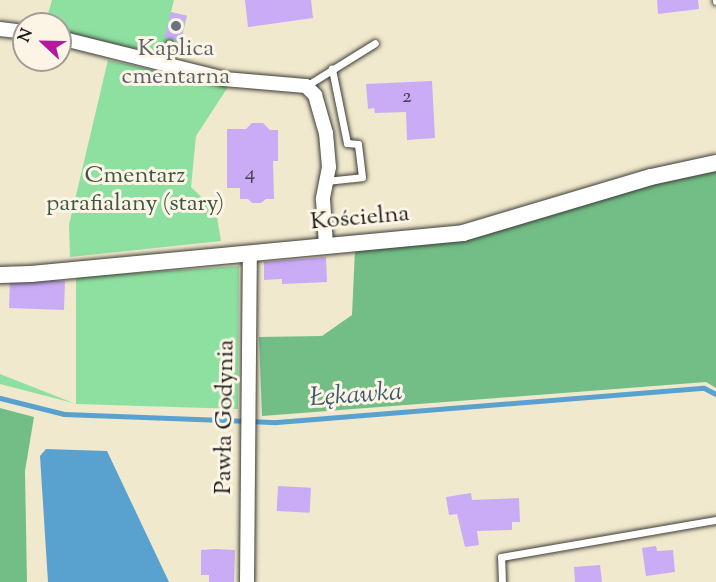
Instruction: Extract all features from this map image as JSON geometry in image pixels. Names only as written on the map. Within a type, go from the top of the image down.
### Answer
[{"type":"street","points":[[72,42],[224,79],[306,86],[315,95],[326,133],[329,167],[323,199],[326,246]]},
{"type":"street","name":"Kościelna","points":[[0,275],[31,274],[463,233],[651,177],[716,163]]},
{"type":"street","name":"Pawła Godynia","points":[[247,582],[250,253]]},
{"type":"lane","points":[[306,86],[375,43]]},
{"type":"lane","points":[[164,64],[169,44]]},
{"type":"lane","points":[[326,181],[362,177],[358,144],[347,142],[332,69]]},
{"type":"lane","points":[[502,582],[501,556],[716,520]]},
{"type":"green space","points":[[52,0],[174,0],[171,12],[187,16],[176,61],[72,35],[72,12],[48,12]]},
{"type":"green space","name":"Cmentarz parafialany (stary)","points":[[108,60],[228,87],[196,136],[191,187],[216,211],[221,241],[70,257],[69,225]]},
{"type":"green space","points":[[716,171],[716,388],[706,382],[262,416],[259,337],[322,336],[352,315],[355,250]]},
{"type":"green space","points":[[239,266],[238,409],[76,404],[76,277]]},
{"type":"green space","points":[[0,374],[74,403],[0,384]]},
{"type":"green space","points":[[0,408],[34,417],[25,471],[27,582],[0,582]]},
{"type":"water","points":[[46,449],[107,451],[169,582],[48,582],[40,456]]},
{"type":"building","points":[[245,0],[311,0],[313,18],[248,27]]},
{"type":"building","points":[[657,0],[698,0],[699,9],[658,14]]},
{"type":"building","name":"Kaplica cmentarna","points":[[171,12],[187,16],[180,41],[165,37]]},
{"type":"building","points":[[432,81],[435,138],[407,140],[406,112],[375,113],[374,108],[368,109],[366,84]]},
{"type":"building","points":[[252,123],[263,123],[270,130],[278,130],[278,161],[273,161],[274,199],[266,199],[261,203],[240,199],[240,188],[227,188],[227,129],[246,129]]},
{"type":"building","points":[[326,257],[327,282],[282,284],[282,279],[264,280],[264,262]]},
{"type":"building","points":[[10,279],[65,281],[64,310],[9,308]]},
{"type":"building","points":[[278,486],[311,488],[310,513],[277,511]]},
{"type":"building","points":[[471,493],[472,500],[519,498],[520,522],[512,522],[512,530],[477,531],[479,545],[465,547],[457,514],[449,515],[446,497]]},
{"type":"building","points":[[656,546],[657,551],[673,550],[675,572],[646,576],[642,548]]},
{"type":"building","points":[[201,550],[235,550],[234,582],[209,582],[209,575],[201,575]]},
{"type":"building","points":[[600,565],[602,582],[575,582],[574,567]]},
{"type":"waterway","name":"Łękawka","points":[[0,398],[64,414],[277,422],[704,388],[716,394]]},
{"type":"place","name":"Kaplica cmentarna","points":[[176,26]]}]
